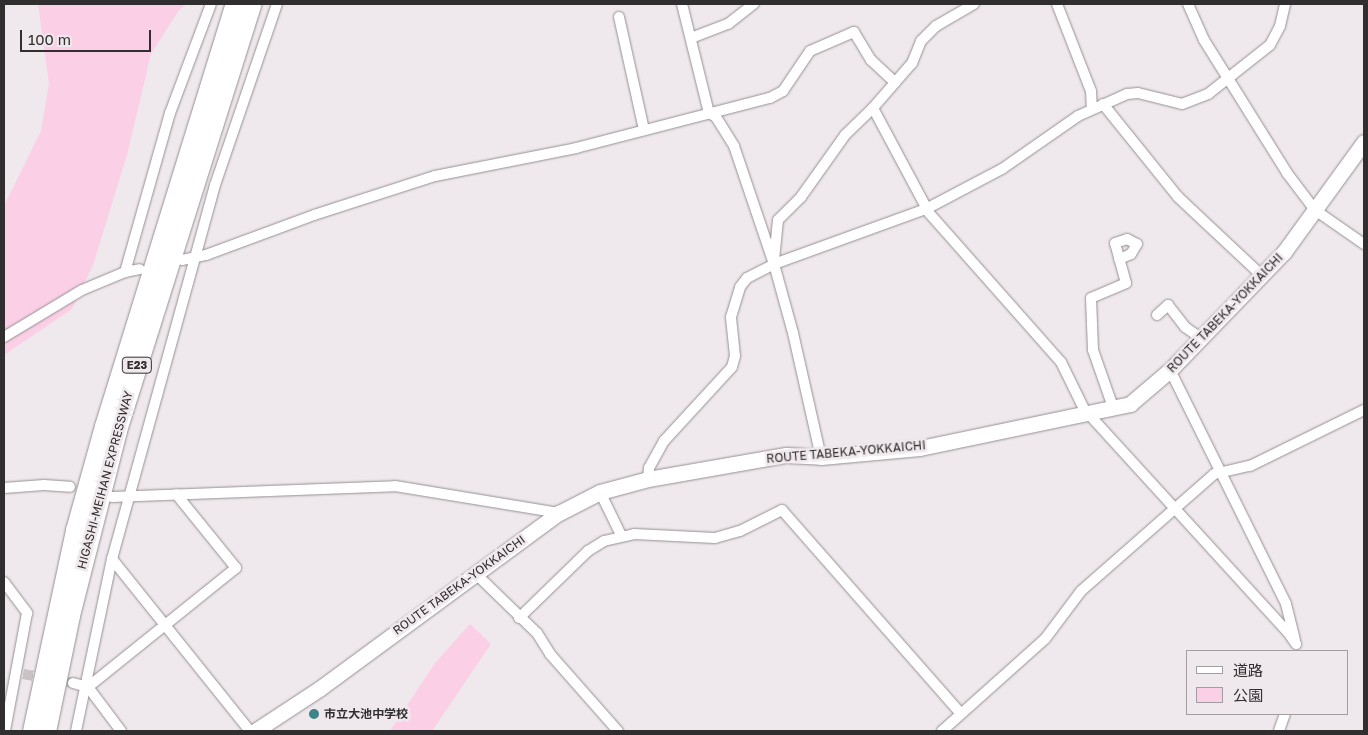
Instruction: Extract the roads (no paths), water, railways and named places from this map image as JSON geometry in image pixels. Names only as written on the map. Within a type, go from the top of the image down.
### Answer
[{"type":"highway","name":"HIGASHI-MEIHAN EXPRESSWAY","points":[[32,731],[75,530],[104,426],[235,4]]},
{"type":"highway","name":"HIGASHI-MEIHAN EXPRESSWAY","points":[[46,731],[72,606],[118,430],[251,4]]},
{"type":"main road","name":"ROUTE TABEKA-YOKKAICHI","points":[[255,731],[319,689],[559,513],[600,492],[648,479],[786,455],[821,457],[920,448],[973,435],[1114,410],[1146,393],[1262,276],[1315,210],[1364,142]]},
{"type":"street","points":[[124,272],[170,112],[211,4]]},
{"type":"street","points":[[76,731],[81,685],[112,559],[214,185],[276,4]]},
{"type":"street","points":[[682,4],[710,113],[716,117],[734,146],[774,264],[793,333],[821,457]]},
{"type":"street","points":[[691,38],[728,24],[754,4]]},
{"type":"street","points":[[774,264],[778,220],[801,196],[845,135],[873,108],[912,63],[921,41],[936,26],[974,4]]},
{"type":"street","points":[[1058,4],[1091,91],[1092,108]]},
{"type":"street","points":[[1188,4],[1195,23],[1275,156],[1315,210],[1364,244]]},
{"type":"street","points":[[648,479],[650,468],[664,441],[732,367],[735,356],[732,317],[740,287],[747,278],[774,264],[926,209],[1002,169],[1092,108],[1132,93],[1187,103],[1229,79],[1270,45],[1280,26],[1285,4]]},
{"type":"street","points":[[619,17],[644,130]]},
{"type":"street","points":[[182,260],[194,258],[314,215],[435,176],[576,148],[770,98],[783,91],[810,51],[854,32],[871,60],[895,82]]},
{"type":"street","points":[[1103,104],[1178,197],[1262,276]]},
{"type":"street","points":[[873,108],[926,209],[1061,362],[1084,409],[1287,630],[1296,648]]},
{"type":"street","points":[[1114,410],[1093,350],[1090,298],[1126,283],[1120,259]]},
{"type":"street","points":[[4,337],[82,290],[124,272],[140,269]]},
{"type":"street","points":[[1158,315],[1168,305],[1185,327],[1201,338]]},
{"type":"street","points":[[1170,370],[1286,604],[1296,648]]},
{"type":"street","points":[[942,731],[1045,639],[1081,592],[1174,509],[1221,471],[1250,466],[1364,410]]},
{"type":"street","points":[[4,488],[44,485],[70,487]]},
{"type":"street","points":[[112,497],[121,498],[130,494],[394,486],[559,513]]},
{"type":"street","points":[[600,492],[621,535]]},
{"type":"street","points":[[81,685],[165,624],[236,568],[176,494]]},
{"type":"street","points":[[519,618],[588,551],[621,535],[715,538],[740,531],[782,510],[961,714]]},
{"type":"street","points":[[112,559],[250,731]]},
{"type":"street","points":[[475,573],[519,618],[537,633],[550,654],[618,731]]},
{"type":"street","points":[[4,582],[27,613],[19,673],[5,731]]},
{"type":"street","points":[[81,685],[121,731]]},
{"type":"street","points":[[1279,731],[1285,715]]},
{"type":"tunnel","points":[[23,674],[73,683]]},
{"type":"place","name":"市立大池中学校","points":[[314,714]]}]
